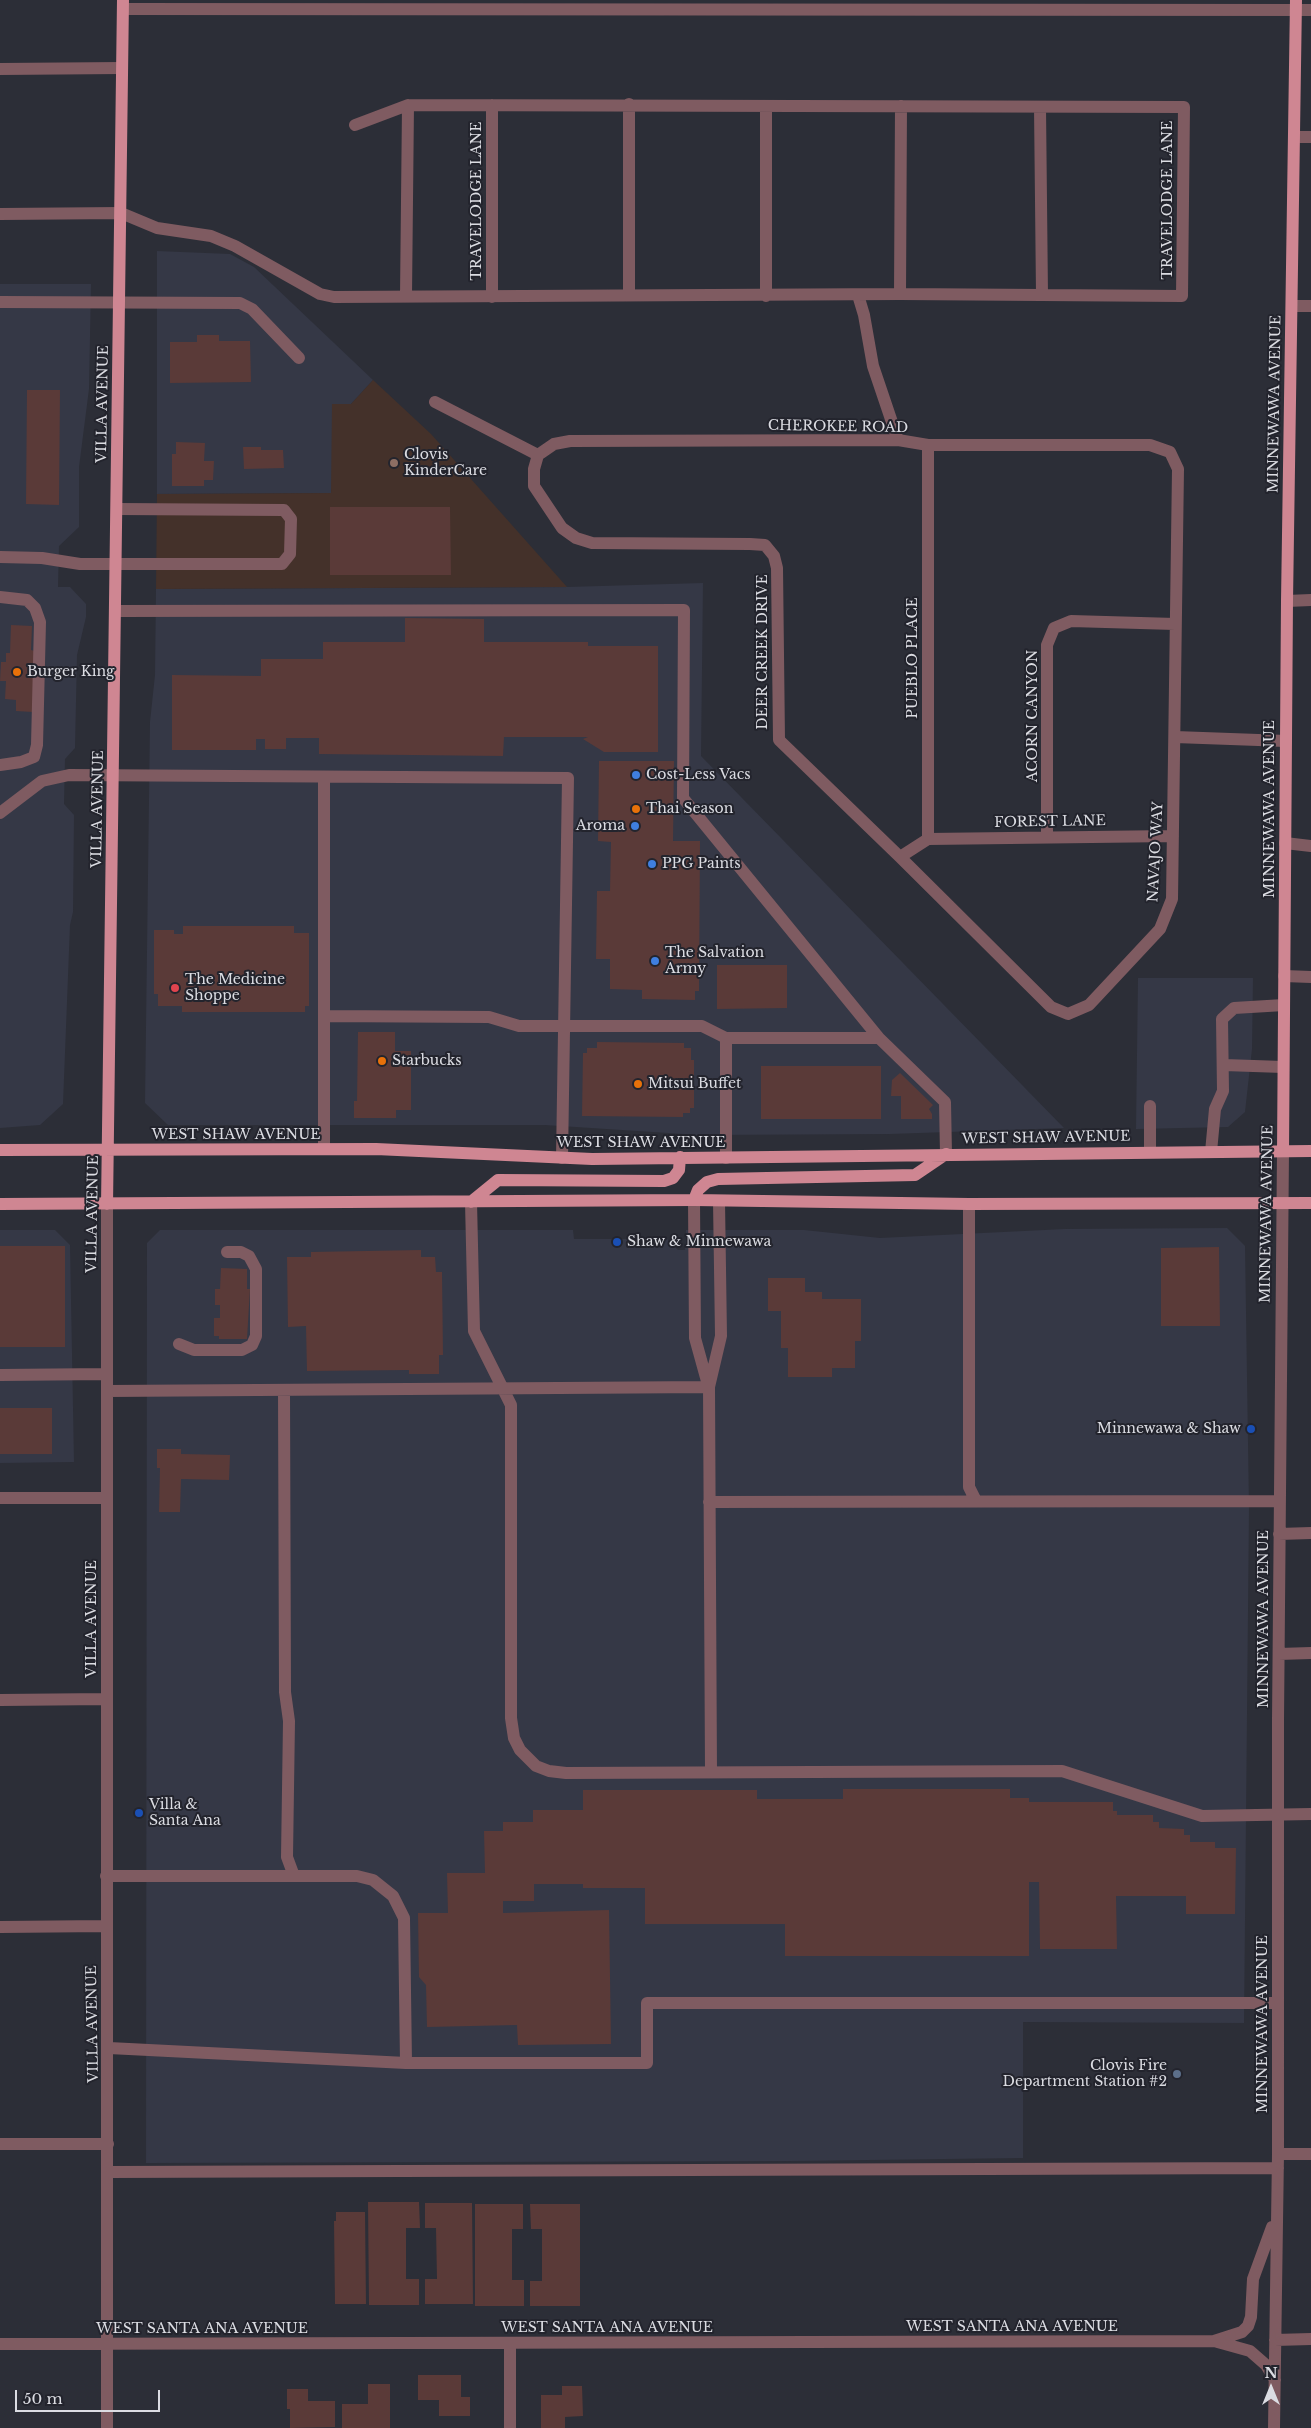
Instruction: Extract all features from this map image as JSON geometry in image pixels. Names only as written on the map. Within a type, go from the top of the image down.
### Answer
[{"type":"main road","name":"VILLA AVENUE","points":[[107,1204],[123,4]]},
{"type":"main road","name":"MINNEWAWA AVENUE","points":[[1283,1152],[1287,601],[1296,5]]},
{"type":"main road","name":"WEST SHAW AVENUE","points":[[0,1150],[424,1150],[562,1158],[726,1158],[1311,1151]]},
{"type":"main road","points":[[694,1200],[698,1190],[707,1182],[718,1179],[915,1175],[946,1154]]},
{"type":"main road","points":[[472,1202],[498,1180],[664,1181],[673,1178],[679,1170],[680,1157]]},
{"type":"main road","points":[[0,1204],[694,1200],[969,1204],[1311,1203]]},
{"type":"street","points":[[123,4],[1296,5],[1311,10]]},
{"type":"street","points":[[0,69],[122,68]]},
{"type":"street","points":[[629,295],[630,104]]},
{"type":"street","name":"TRAVELODGE LANE","points":[[120,213],[157,228],[211,236],[320,294],[334,297],[900,294],[1182,296],[1184,107],[630,104],[408,105],[355,125]]},
{"type":"street","points":[[406,296],[408,105]]},
{"type":"street","name":"TRAVELODGE LANE","points":[[492,105],[492,297]]},
{"type":"street","points":[[766,106],[766,296]]},
{"type":"street","points":[[900,294],[902,106]]},
{"type":"street","points":[[1040,106],[1042,295]]},
{"type":"street","points":[[1294,137],[1311,137]]},
{"type":"street","points":[[0,214],[120,213]]},
{"type":"street","points":[[858,295],[864,315],[873,366],[898,440]]},
{"type":"street","points":[[0,302],[240,303],[252,310],[299,358]]},
{"type":"street","points":[[1292,306],[1311,306]]},
{"type":"street","points":[[435,402],[538,455]]},
{"type":"street","name":"CHEROKEE ROAD","points":[[538,455],[554,444],[570,441],[898,440],[928,445],[1150,446],[1170,452]]},
{"type":"street","name":"PUEBLO PLACE","points":[[928,445],[928,838]]},
{"type":"street","name":"NAVAJO WAY","points":[[1068,1014],[1090,1005],[1160,929],[1172,898],[1178,470],[1170,452]]},
{"type":"street","name":"DEER CREEK DRIVE","points":[[538,455],[534,470],[534,486],[562,528],[576,538],[592,543],[765,546],[774,556],[778,568],[778,740],[900,857],[1051,1007],[1068,1014]]},
{"type":"street","points":[[0,557],[42,558],[80,564],[282,564],[290,554],[291,519],[284,510],[117,509]]},
{"type":"street","points":[[0,597],[27,600],[36,608],[40,622],[36,751],[34,757],[28,760],[0,765]]},
{"type":"street","points":[[1287,601],[1311,600]]},
{"type":"street","points":[[116,611],[684,610],[683,798],[879,1038],[945,1102],[946,1154]]},
{"type":"street","name":"ACORN CANYON","points":[[1047,837],[1047,645],[1054,628],[1071,622],[1175,624]]},
{"type":"street","points":[[1175,737],[1286,741]]},
{"type":"street","points":[[0,813],[42,781],[69,775],[568,778],[562,1158]]},
{"type":"street","points":[[324,777],[324,1149]]},
{"type":"street","name":"FOREST LANE","points":[[928,838],[1173,836]]},
{"type":"street","points":[[900,857],[928,838]]},
{"type":"street","points":[[1285,843],[1311,846]]},
{"type":"street","points":[[1284,976],[1311,977]]},
{"type":"street","points":[[1211,1152],[1215,1108],[1223,1091],[1222,1019],[1234,1008],[1284,1005]]},
{"type":"street","points":[[324,1016],[489,1017],[519,1026],[702,1026],[726,1038],[879,1038]]},
{"type":"street","points":[[726,1038],[726,1158]]},
{"type":"street","points":[[1224,1065],[1283,1066]]},
{"type":"street","points":[[1150,1106],[1150,1152]]},
{"type":"street","name":"MINNEWAWA AVENUE","points":[[1274,2428],[1278,2168],[1279,1534],[1283,1152]]},
{"type":"street","points":[[694,1200],[695,1338],[709,1388]]},
{"type":"street","points":[[711,1772],[709,1388],[721,1336],[720,1201]]},
{"type":"street","points":[[472,1202],[474,1331],[511,1405],[511,1718],[514,1738],[520,1750],[536,1766],[549,1771],[1062,1771],[1202,1816],[1311,1814]]},
{"type":"street","name":"VILLA AVENUE","points":[[107,1204],[106,1926],[109,2048],[107,2428]]},
{"type":"street","points":[[969,1204],[968,1487],[976,1501]]},
{"type":"street","points":[[179,1344],[194,1350],[242,1350],[252,1344],[256,1336],[256,1269],[249,1256],[241,1252],[227,1252]]},
{"type":"street","points":[[0,1375],[107,1374]]},
{"type":"street","points":[[107,1391],[709,1388]]},
{"type":"street","points":[[284,1390],[285,1692],[289,1721],[287,1857],[294,1876]]},
{"type":"street","points":[[0,1498],[107,1498]]},
{"type":"street","points":[[709,1502],[1280,1501]]},
{"type":"street","points":[[1279,1534],[1311,1533]]},
{"type":"street","points":[[1279,1654],[1311,1653]]},
{"type":"street","points":[[0,1700],[107,1700]]},
{"type":"street","points":[[106,1876],[357,1876],[373,1880],[393,1896],[400,1906],[404,1918],[406,2063]]},
{"type":"street","points":[[0,1927],[106,1926]]},
{"type":"street","points":[[109,2048],[406,2063],[647,2063],[647,2003],[1277,2003]]},
{"type":"street","points":[[0,2144],[108,2144]]},
{"type":"street","points":[[1278,2154],[1311,2154]]},
{"type":"street","points":[[109,2172],[1278,2168]]},
{"type":"street","name":"WEST SANTA ANA AVENUE","points":[[1214,2341],[1242,2332],[1248,2326],[1251,2317],[1253,2280],[1276,2218]]},
{"type":"street","points":[[1275,2340],[1311,2339]]},
{"type":"street","name":"WEST SANTA ANA AVENUE","points":[[0,2344],[1214,2341],[1250,2351],[1266,2365],[1275,2380]]},
{"type":"street","points":[[510,2343],[510,2428]]},
{"type":"shaded area","points":[[157,251],[230,254],[254,267],[373,380],[351,404],[331,493],[157,494]]},
{"type":"shaded area","points":[[0,284],[91,284],[89,389],[79,467],[79,527],[59,546],[58,587],[70,587],[86,604],[86,617],[77,655],[75,748],[65,759],[64,804],[74,815],[73,912],[70,925],[63,1104],[40,1125],[0,1128]]},
{"type":"shaded area","name":"Clovis KinderCare","points":[[373,380],[431,434],[567,587],[156,589],[157,494],[331,493],[332,404],[351,404]]},
{"type":"shaded area","points":[[703,583],[701,756],[1064,1128],[890,1134],[699,1135],[545,1125],[168,1125],[145,1103],[150,722],[155,675],[156,589],[567,587]]},
{"type":"shaded area","points":[[1138,978],[1253,978],[1252,1049],[1245,1112],[1228,1127],[1136,1129]]},
{"type":"shaded area","points":[[1227,1228],[1245,1246],[1249,1508],[1244,2023],[1023,2022],[1023,2158],[792,2161],[146,2163],[147,1243],[160,1230],[573,1230],[574,1239],[667,1239],[678,1250],[685,1250],[686,1230],[804,1230],[880,1238],[1065,1229]]},
{"type":"shaded area","points":[[0,1230],[55,1230],[70,1245],[74,1462],[0,1463]]},
{"type":"building","points":[[197,335],[219,335],[219,341],[250,341],[251,382],[170,383],[170,342],[197,342]]},
{"type":"building","points":[[27,390],[60,390],[59,505],[26,504]]},
{"type":"building","points":[[176,442],[205,443],[204,461],[214,461],[213,480],[204,480],[204,486],[172,486],[172,454],[176,454]]},
{"type":"building","points":[[243,447],[261,447],[261,450],[283,450],[284,468],[244,469]]},
{"type":"building","points":[[330,507],[450,507],[451,575],[330,575]]},
{"type":"building","points":[[405,618],[484,619],[484,642],[588,642],[588,646],[658,646],[658,752],[604,752],[583,739],[588,737],[504,737],[503,756],[319,754],[319,738],[286,738],[286,749],[265,749],[265,739],[256,739],[256,750],[172,750],[172,675],[261,676],[261,659],[323,659],[323,642],[405,642]]},
{"type":"building","name":"Burger King","points":[[11,625],[32,626],[31,650],[35,651],[33,712],[16,711],[16,700],[5,699],[6,681],[0,681],[1,662],[6,662],[6,653],[10,653]]},
{"type":"building","points":[[599,761],[674,761],[673,841],[700,841],[699,991],[695,991],[695,1000],[642,999],[642,990],[610,989],[610,959],[596,959],[597,891],[610,891],[611,842],[598,841]]},
{"type":"building","points":[[183,926],[294,926],[294,933],[309,933],[309,1006],[305,1006],[305,1012],[182,1012],[182,1006],[158,1006],[158,994],[154,994],[154,930],[174,930],[174,934],[183,934]]},
{"type":"building","points":[[717,965],[787,965],[787,1008],[717,1009]]},
{"type":"building","points":[[358,1032],[395,1032],[395,1051],[411,1051],[411,1110],[396,1110],[396,1118],[354,1118],[354,1101],[357,1101]]},
{"type":"building","name":"Mitsui Buffet","points":[[597,1042],[684,1043],[684,1048],[691,1048],[691,1060],[694,1060],[694,1108],[690,1108],[690,1113],[683,1113],[683,1117],[582,1116],[583,1053],[587,1053],[587,1048],[597,1048]]},
{"type":"building","points":[[761,1066],[881,1066],[881,1119],[761,1119]]},
{"type":"building","points":[[900,1073],[933,1105],[929,1109],[932,1119],[901,1119],[901,1096],[891,1096],[892,1080]]},
{"type":"building","points":[[0,1246],[65,1246],[65,1347],[0,1347]]},
{"type":"building","points":[[1219,1247],[1220,1326],[1161,1326],[1161,1248]]},
{"type":"building","points":[[421,1250],[421,1257],[435,1257],[436,1272],[442,1272],[443,1355],[439,1355],[439,1374],[409,1374],[409,1370],[307,1371],[306,1326],[288,1327],[287,1257],[311,1257],[311,1252]]},
{"type":"building","points":[[221,1268],[247,1269],[247,1289],[250,1289],[247,1339],[219,1339],[219,1336],[214,1336],[214,1318],[220,1318],[220,1305],[215,1305],[215,1289],[220,1289]]},
{"type":"building","points":[[768,1278],[805,1278],[805,1292],[822,1292],[822,1299],[861,1299],[861,1341],[855,1341],[855,1368],[832,1368],[832,1377],[788,1377],[788,1348],[781,1348],[781,1311],[768,1311]]},
{"type":"building","points":[[0,1408],[52,1408],[52,1454],[0,1454]]},
{"type":"building","points":[[157,1449],[181,1449],[181,1454],[230,1455],[229,1480],[181,1479],[180,1512],[159,1512],[160,1468],[157,1468]]},
{"type":"building","points":[[843,1789],[1010,1789],[1010,1798],[1029,1798],[1029,1802],[1113,1802],[1113,1811],[1117,1811],[1117,1815],[1153,1815],[1153,1822],[1159,1822],[1159,1828],[1184,1829],[1184,1835],[1190,1835],[1190,1842],[1215,1842],[1215,1848],[1236,1848],[1235,1914],[1186,1914],[1186,1896],[1116,1896],[1117,1949],[1040,1949],[1039,1882],[1029,1882],[1029,1956],[785,1956],[785,1924],[645,1924],[645,1888],[583,1888],[583,1884],[534,1884],[534,1901],[503,1901],[503,1913],[609,1910],[611,2044],[518,2045],[517,2025],[427,2027],[426,1985],[419,1977],[418,1913],[448,1913],[447,1873],[485,1873],[484,1831],[503,1831],[503,1822],[533,1822],[533,1810],[583,1810],[583,1790],[757,1790],[757,1799],[843,1799]]},
{"type":"building","points":[[368,2202],[419,2202],[420,2228],[406,2228],[406,2279],[419,2279],[419,2305],[369,2305]]},
{"type":"building","points":[[425,2203],[472,2203],[473,2304],[425,2304],[425,2279],[437,2279],[436,2228],[425,2228]]},
{"type":"building","points":[[475,2204],[523,2204],[523,2229],[512,2229],[512,2280],[524,2280],[524,2306],[475,2306]]},
{"type":"building","points":[[530,2204],[580,2204],[580,2306],[530,2306],[530,2281],[542,2281],[542,2229],[531,2229]]},
{"type":"building","points":[[336,2212],[365,2212],[366,2304],[335,2304],[334,2221],[336,2221]]},
{"type":"building","points":[[418,2375],[461,2375],[461,2397],[470,2397],[470,2416],[439,2416],[439,2400],[418,2400]]},
{"type":"building","points":[[368,2384],[390,2384],[390,2428],[342,2428],[342,2404],[368,2404]]},
{"type":"building","points":[[562,2386],[582,2386],[583,2416],[565,2417],[565,2428],[541,2428],[541,2395],[562,2395]]},
{"type":"building","points":[[287,2389],[308,2389],[308,2401],[335,2401],[335,2427],[290,2428],[290,2409],[287,2409]]},
{"type":"place","name":"Clovis KinderCare","points":[[394,463]]},
{"type":"place","name":"Burger King","points":[[17,672]]},
{"type":"place","name":"Cost-Less Vacs","points":[[636,775]]},
{"type":"place","name":"Thai Season","points":[[636,809]]},
{"type":"place","name":"Aroma","points":[[635,826]]},
{"type":"place","name":"PPG Paints","points":[[652,864]]},
{"type":"place","name":"The Salvation Army","points":[[655,961]]},
{"type":"place","name":"The Medicine Shoppe","points":[[175,988]]},
{"type":"place","name":"Starbucks","points":[[382,1061]]},
{"type":"place","name":"Mitsui Buffet","points":[[638,1084]]},
{"type":"place","name":"Shaw & Minnewawa","points":[[617,1242]]},
{"type":"place","name":"Minnewawa & Shaw","points":[[1251,1429]]},
{"type":"place","name":"Villa & Santa Ana","points":[[139,1813]]},
{"type":"place","name":"Clovis Fire Department Station #2","points":[[1177,2074]]}]
